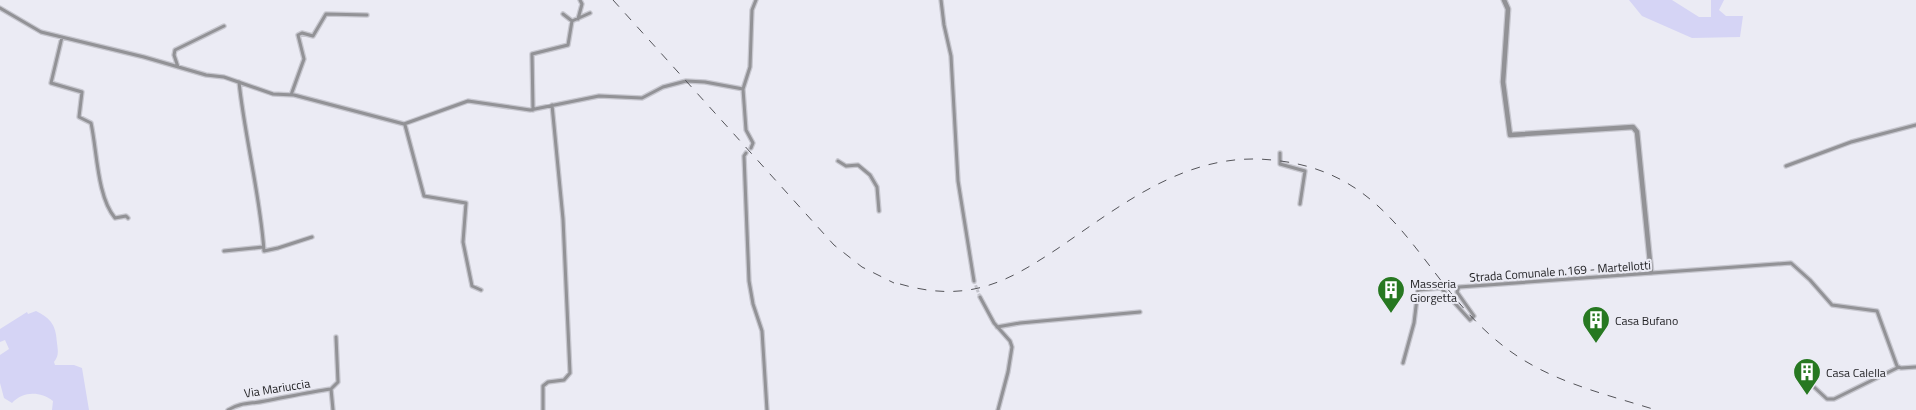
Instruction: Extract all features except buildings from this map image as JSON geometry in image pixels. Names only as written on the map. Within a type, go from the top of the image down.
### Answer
[{"type":"street","points":[[578,19],[582,4],[580,0]]},
{"type":"street","points":[[752,148],[753,143],[746,130],[744,89],[750,67],[752,10],[756,0]]},
{"type":"street","points":[[941,0],[951,56],[958,181],[974,281]]},
{"type":"street","points":[[1504,0],[1508,9],[1503,82],[1510,135],[1633,127],[1636,132],[1651,272]]},
{"type":"street","points":[[0,8],[41,32],[239,82],[273,94],[291,95],[404,124],[468,101],[533,110],[599,96],[642,98],[669,85],[686,82],[705,82],[744,89]]},
{"type":"street","points":[[572,21],[590,13]]},
{"type":"street","points":[[291,95],[304,59],[298,35],[302,33],[313,36],[326,14],[367,15]]},
{"type":"street","points":[[563,14],[572,21]]},
{"type":"street","points":[[533,110],[532,54],[568,46],[572,21]]},
{"type":"street","points":[[178,67],[174,54],[175,50],[224,26]]},
{"type":"street","points":[[62,37],[51,83],[82,92],[79,116],[91,124],[98,175],[109,208],[115,218],[126,216],[128,218]]},
{"type":"street","points":[[239,82],[256,194],[262,215],[264,251],[312,237]]},
{"type":"street","points":[[543,410],[543,386],[548,382],[564,380],[570,373],[563,218],[552,105]]},
{"type":"street","points":[[404,124],[424,196],[466,203],[463,245],[471,285],[474,289],[481,290]]},
{"type":"street","points":[[1786,166],[1851,142],[1916,125]]},
{"type":"street","points":[[746,153],[744,156],[749,281],[753,304],[762,331],[767,410]]},
{"type":"street","points":[[1280,153],[1280,164],[1305,171],[1300,204]]},
{"type":"street","points":[[838,162],[846,166],[858,165],[870,175],[877,187],[878,211]]},
{"type":"street","points":[[224,251],[263,247]]},
{"type":"street","name":"Strada Comunale n.169 - Martellotti","points":[[1403,363],[1414,324],[1418,290],[1441,288],[1470,320],[1474,316],[1457,292],[1459,287],[1791,263],[1810,280],[1832,305],[1877,312],[1899,367]]},
{"type":"street","points":[[980,297],[997,327],[1010,341],[1012,347],[1008,372],[998,410]]},
{"type":"street","points":[[997,327],[1020,322],[1140,312]]},
{"type":"street","points":[[333,410],[331,389],[338,382],[336,337]]},
{"type":"street","points":[[1814,387],[1827,399],[1834,399],[1899,367],[1916,367]]},
{"type":"street","name":"Via Mariuccia","points":[[228,410],[239,404],[331,389]]},
{"type":"shaded area","points":[[1629,0],[1672,0],[1699,17],[1711,17],[1711,0],[1724,0],[1719,10],[1726,16],[1743,16],[1740,37],[1692,38],[1642,16]]},
{"type":"shaded area","points":[[36,311],[46,317],[54,328],[58,351],[54,362],[55,365],[74,365],[82,368],[89,410],[52,410],[53,401],[37,394],[26,394],[12,403],[4,398],[0,383],[0,355],[9,349],[5,340],[0,342],[0,329],[27,312],[28,314]]},
{"type":"tunnel","points":[[974,281],[980,297]]},
{"type":"railway","points":[[613,0],[834,245],[862,267],[894,283]]},
{"type":"railway","points":[[900,284],[927,290],[965,291],[996,283],[1037,262],[1132,199],[1184,172],[1212,164],[1241,159],[1272,160],[1315,169],[1350,185],[1378,206],[1403,232],[1448,290],[1473,318],[1502,345],[1519,357],[1537,368],[1576,385],[1656,410]]},
{"type":"place","name":"Masseria Giorgetta","points":[[1391,314]]},
{"type":"place","name":"Casa Bufano","points":[[1596,344]]},
{"type":"place","name":"Casa Calella","points":[[1807,396]]}]
